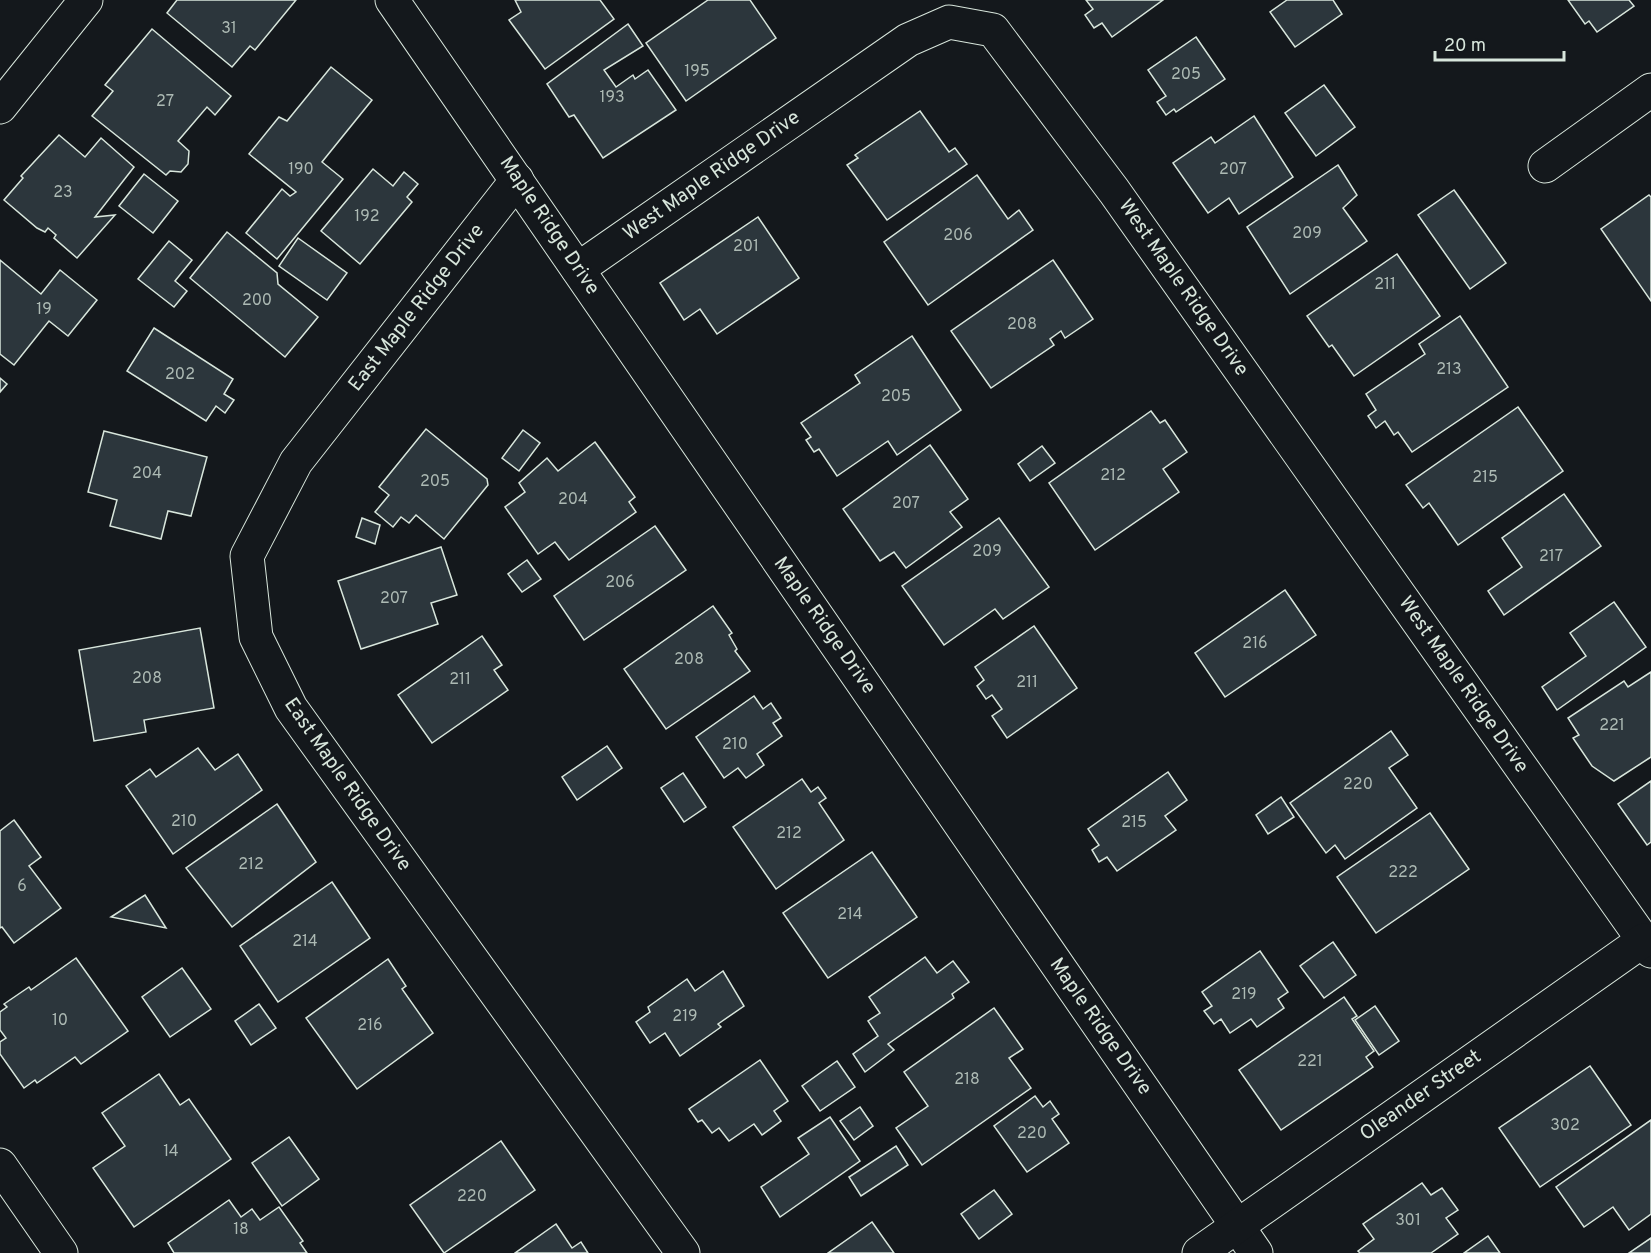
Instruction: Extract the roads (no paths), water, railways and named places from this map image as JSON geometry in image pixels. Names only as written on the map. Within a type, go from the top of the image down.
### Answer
[{"type":"street","points":[[0,107],[86,0]]},
{"type":"street","name":"Maple Ridge Drive","points":[[392,0],[1256,1253]]},
{"type":"street","name":"West Maple Ridge Drive","points":[[578,269],[908,40],[948,22],[993,30],[1114,191],[1647,945]]},
{"type":"street","points":[[1545,166],[1651,90]]},
{"type":"street","name":"East Maple Ridge Drive","points":[[517,180],[296,462],[247,556],[256,637],[291,708],[683,1253]]},
{"type":"street","name":"Oleander Street","points":[[1199,1253],[1647,945]]},
{"type":"street","points":[[0,1165],[61,1253]]}]
